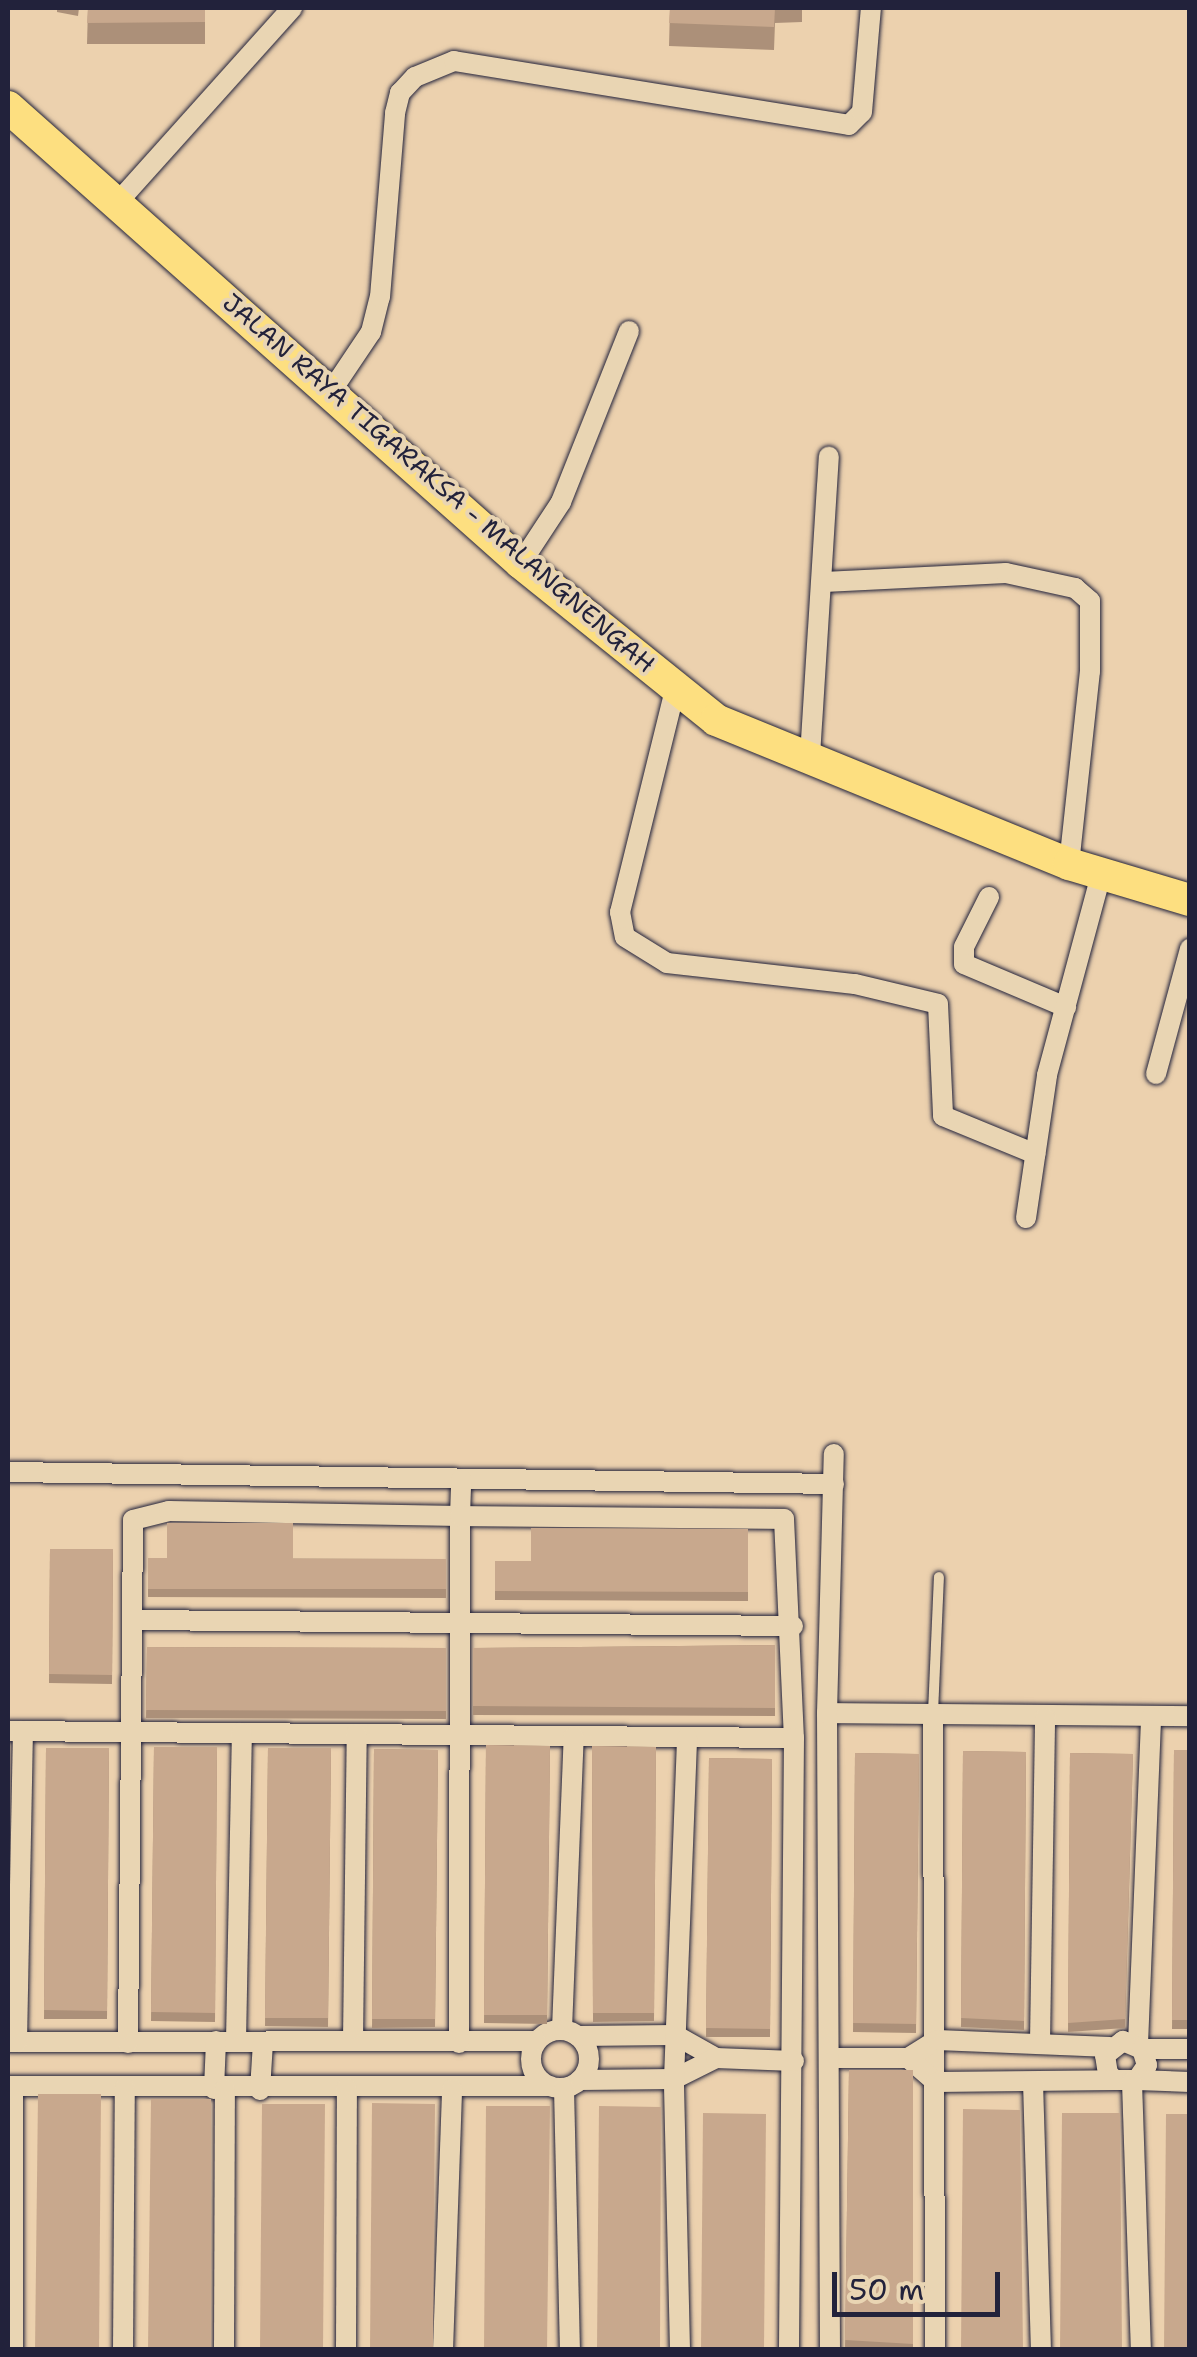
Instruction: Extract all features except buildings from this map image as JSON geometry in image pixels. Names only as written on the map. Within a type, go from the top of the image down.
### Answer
[{"type":"main road","name":"JALAN RAYA TIGARAKSA - MALANGNENGAH","points":[[8,107],[332,390],[521,563],[716,720],[1069,864],[1190,900]]},
{"type":"street","points":[[118,202],[292,8]]},
{"type":"street","points":[[332,390],[371,332],[380,297],[395,113],[400,93],[416,77],[454,61],[849,124],[862,112],[871,8]]},
{"type":"street","points":[[521,563],[561,502],[629,331]]},
{"type":"street","points":[[810,756],[824,582],[828,458]]},
{"type":"street","points":[[824,582],[1006,573],[1075,588],[1090,601],[1090,671],[1069,864]]},
{"type":"street","points":[[675,690],[620,912],[624,938],[667,963],[855,984],[938,1004],[943,1116],[1035,1154]]},
{"type":"street","points":[[1026,1218],[1035,1154],[1066,1007],[1102,875]]},
{"type":"street","points":[[988,897],[964,947],[964,964],[1066,1007]]},
{"type":"street","points":[[1156,1074],[1190,949]]},
{"type":"street","points":[[830,2350],[832,2058],[827,1714],[834,1454]]},
{"type":"street","points":[[8,1472],[834,1484]]},
{"type":"street","points":[[458,2042],[464,1624],[461,1479]]},
{"type":"street","points":[[128,2043],[133,1520],[145,1512],[784,1520],[793,1626],[794,1738],[790,2350]]},
{"type":"street","points":[[134,1620],[793,1626]]},
{"type":"street","points":[[933,1713],[935,2350]]},
{"type":"street","points":[[827,1714],[1190,1716]]},
{"type":"street","points":[[1128,2081],[1146,2066],[1140,2046],[1151,1717]]},
{"type":"street","points":[[1040,2042],[1045,1718]]},
{"type":"street","points":[[794,1738],[15,1731],[12,2042],[536,2042],[570,2033],[676,2035],[716,2058],[794,2061]]},
{"type":"street","points":[[224,2350],[220,2089],[226,2041],[242,1732]]},
{"type":"street","points":[[354,2041],[357,1734]]},
{"type":"street","points":[[570,2350],[565,2085],[590,2058],[570,2033],[574,1736]]},
{"type":"street","points":[[680,2350],[674,2079],[687,1737]]},
{"type":"street","points":[[832,2058],[908,2058],[937,2040],[1110,2048],[1123,2041],[1190,2049]]},
{"type":"street","points":[[260,2090],[263,2042]]},
{"type":"street","points":[[536,2042],[532,2068],[565,2085]]},
{"type":"street","points":[[1110,2048],[1104,2065],[1128,2081]]},
{"type":"street","points":[[13,2350],[10,2086],[260,2090],[565,2085],[674,2079],[716,2058]]},
{"type":"street","points":[[908,2058],[936,2082],[1190,2082]]},
{"type":"street","points":[[1128,2081],[1141,2350]]},
{"type":"street","points":[[1032,2082],[1041,2350]]},
{"type":"street","points":[[124,2350],[125,2088]]},
{"type":"street","points":[[346,2350],[347,2088]]},
{"type":"street","points":[[443,2350],[452,2089]]},
{"type":"lane","points":[[933,1713],[939,1577]]}]
